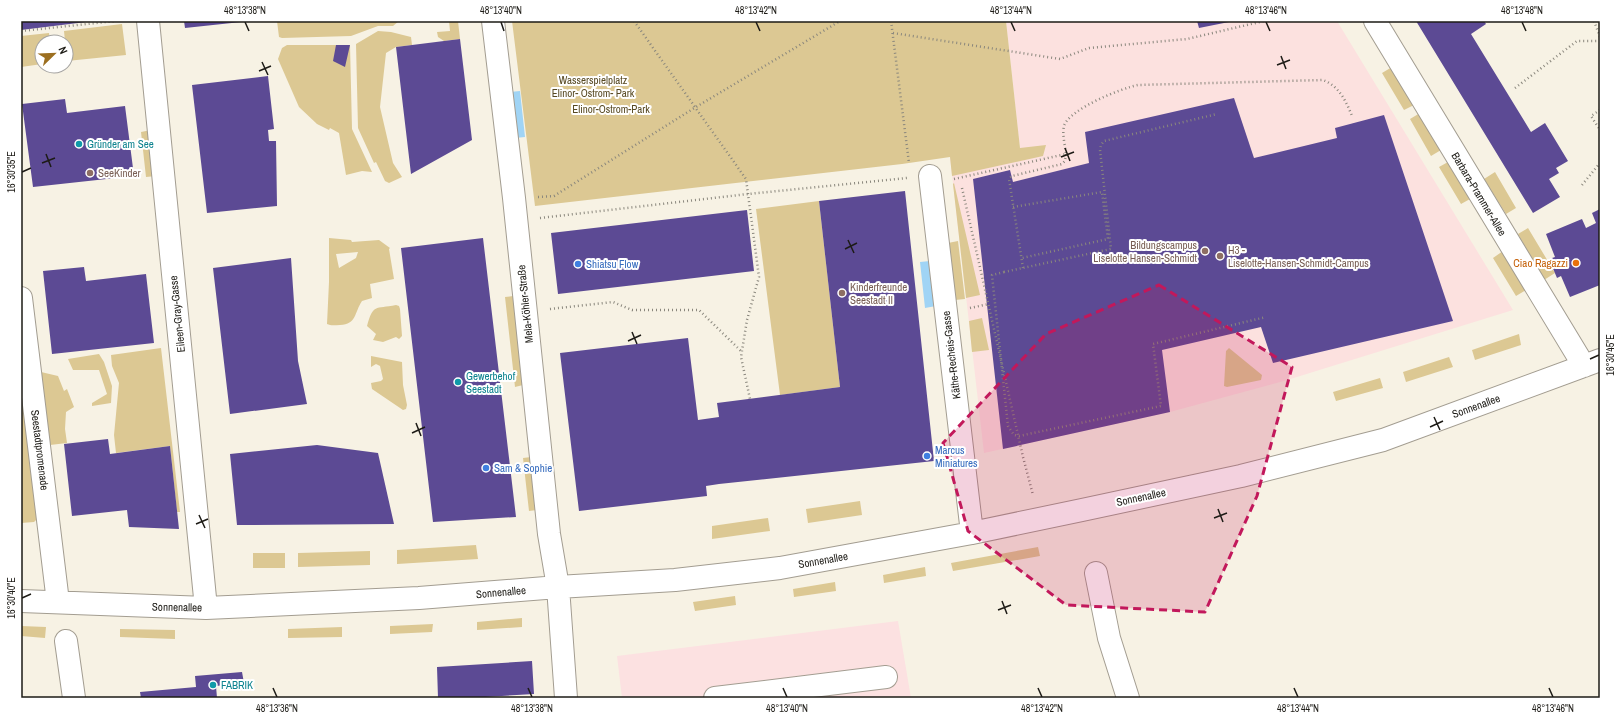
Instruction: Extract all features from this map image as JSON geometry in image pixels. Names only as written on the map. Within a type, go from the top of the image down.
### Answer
[{"type":"street","name":"Eileen-Gray-Gasse","points":[[148,21],[206,608]]},
{"type":"street","name":"Mela-Köhler-Straße","points":[[493,21],[514,198],[548,526],[558,587],[566,698]]},
{"type":"street","name":"Barbara-Prammer-Allee","points":[[1375,21],[1592,363]]},
{"type":"street","name":"Käthe-Recheis-Gasse","points":[[921,177],[972,533]]},
{"type":"street","name":"Seestadtpromenade","points":[[21,298],[58,602]]},
{"type":"street","name":"Sonnenallee","points":[[21,601],[206,608],[418,598],[682,579],[780,568],[972,533],[1241,476],[1383,440],[1592,363]]},
{"type":"street","points":[[1096,573],[1109,638],[1128,698]]},
{"type":"street","points":[[66,641],[74,698]]},
{"type":"street","points":[[715,698],[886,677]]},
{"type":"path","points":[[21,31],[115,21]]},
{"type":"path","points":[[634,21],[746,179],[759,277],[747,320],[741,357],[750,399]]},
{"type":"path","points":[[514,198],[554,196],[840,21]]},
{"type":"path","points":[[891,21],[921,177]]},
{"type":"path","points":[[893,33],[1060,59],[1089,48],[1187,40],[1264,21]]},
{"type":"path","points":[[1594,21],[1600,37]]},
{"type":"path","points":[[1515,88],[1577,41],[1600,41]]},
{"type":"path","points":[[1023,268],[1008,181],[1010,177],[1059,165],[1065,162],[1066,154],[1064,125],[1070,117],[1117,91],[1138,85],[1323,80],[1334,86],[1344,97],[1352,116]]},
{"type":"path","points":[[1600,110],[1591,116],[1600,130]]},
{"type":"path","points":[[1217,114],[1104,141],[1100,150],[1111,249],[992,275],[1008,426],[1014,434],[1019,436],[1161,406],[1153,344],[1266,317]]},
{"type":"path","points":[[540,218],[748,194],[921,177],[952,179],[1066,154]]},
{"type":"path","points":[[1582,186],[1600,163]]},
{"type":"path","points":[[962,188],[1023,457],[1034,495]]},
{"type":"path","points":[[1013,207],[1102,192],[1108,239],[1022,258]]},
{"type":"path","points":[[550,309],[613,302],[632,310],[699,310],[742,352]]},
{"type":"highlighted area","points":[[1159,285],[1292,367],[1257,496],[1205,612],[1066,605],[968,531],[943,443],[1046,334]]},
{"type":"shaded area","name":"H3 - Liselotte-Hansen-Schmidt-Campus","points":[[1006,21],[1337,21],[1513,310],[1284,381],[1170,412],[984,453],[950,157],[1020,148]]},
{"type":"shaded area","points":[[898,621],[911,698],[622,698],[617,656]]},
{"type":"green space","points":[[277,21],[399,21],[393,26],[378,26],[351,36],[282,38],[279,37]]},
{"type":"green space","points":[[449,21],[458,21],[460,39],[444,41],[438,37],[437,32],[450,31]]},
{"type":"green space","name":"Elinor-Ostrom-Park","points":[[512,21],[1006,21],[1020,148],[1046,145],[1043,156],[952,176],[950,157],[902,164],[535,206]]},
{"type":"green space","points":[[122,24],[126,55],[74,60],[74,34],[64,34],[64,31]]},
{"type":"green space","points":[[378,31],[391,32],[411,37],[412,45],[396,47],[386,53],[380,107],[393,163],[402,177],[389,183],[385,181],[376,162],[374,163],[358,128],[356,44]]},
{"type":"green space","points":[[34,35],[34,65],[21,67],[21,36]]},
{"type":"green space","points":[[287,45],[350,45],[352,129],[372,172],[362,171],[346,175],[339,133],[330,128],[329,130],[317,124],[299,107],[278,59],[282,48]]},
{"type":"green space","points":[[1392,67],[1414,105],[1404,110],[1382,73]]},
{"type":"green space","points":[[1420,113],[1441,150],[1431,156],[1410,119]]},
{"type":"green space","points":[[151,130],[156,176],[146,177],[141,132]]},
{"type":"green space","points":[[1448,162],[1470,199],[1461,204],[1439,167]]},
{"type":"green space","points":[[1495,172],[1516,208],[1506,214],[1484,179]]},
{"type":"green space","points":[[954,183],[980,295],[966,298],[953,184]]},
{"type":"green space","points":[[819,201],[840,387],[780,395],[756,209]]},
{"type":"green space","points":[[1528,228],[1555,273],[1544,280],[1518,234]]},
{"type":"green space","points":[[329,238],[351,240],[352,242],[379,240],[390,248],[394,279],[370,284],[372,298],[362,301],[354,317],[349,323],[340,325],[327,324]],"holes":[[[358,252],[356,258],[339,268],[336,254]]]},
{"type":"green space","points":[[958,241],[965,299],[955,300],[948,243]]},
{"type":"green space","points":[[1503,251],[1526,290],[1516,296],[1493,258]]},
{"type":"green space","points":[[513,296],[523,385],[515,387],[505,297]]},
{"type":"green space","points":[[396,305],[399,306],[400,309],[402,336],[399,339],[396,337],[383,342],[373,340],[376,334],[367,326],[371,314],[376,309]]},
{"type":"green space","points":[[982,318],[989,350],[972,352],[969,321]]},
{"type":"green space","points":[[1519,334],[1521,345],[1475,360],[1472,350]]},
{"type":"green space","points":[[161,348],[180,512],[177,512],[170,446],[116,453],[114,435],[119,383],[112,366],[111,355]]},
{"type":"green space","points":[[1229,348],[1262,375],[1261,380],[1227,387],[1224,386],[1226,351]]},
{"type":"green space","points":[[99,354],[104,362],[112,386],[111,403],[92,406],[92,403],[107,394],[99,370],[73,370],[68,359]]},
{"type":"green space","points":[[371,356],[402,362],[403,385],[407,405],[406,409],[403,410],[372,389],[371,383],[381,381],[383,379],[380,366],[376,364],[371,367]]},
{"type":"green space","points":[[1449,357],[1453,367],[1406,382],[1403,372]]},
{"type":"green space","points":[[41,372],[58,376],[64,391],[67,389],[74,407],[66,412],[65,429],[67,443],[50,445]]},
{"type":"green space","points":[[1380,378],[1383,388],[1336,401],[1333,392]]},
{"type":"green space","points":[[21,381],[37,519],[34,522],[21,523]]},
{"type":"green space","points":[[531,457],[537,510],[529,511],[523,458]]},
{"type":"green space","points":[[860,501],[862,515],[808,523],[806,509]]},
{"type":"green space","points":[[768,518],[770,531],[712,539],[712,526]]},
{"type":"green space","points":[[476,545],[478,559],[397,564],[397,550]]},
{"type":"green space","points":[[1038,547],[1040,556],[953,571],[951,563]]},
{"type":"green space","points":[[370,551],[370,565],[298,567],[298,553]]},
{"type":"green space","points":[[253,553],[285,553],[285,568],[253,568]]},
{"type":"green space","points":[[925,567],[926,576],[884,583],[883,575]]},
{"type":"green space","points":[[835,582],[836,591],[794,597],[793,589]]},
{"type":"green space","points":[[735,596],[736,605],[695,611],[693,602]]},
{"type":"green space","points":[[522,618],[522,627],[477,630],[477,622]]},
{"type":"green space","points":[[433,624],[432,632],[390,634],[390,626]]},
{"type":"green space","points":[[21,626],[46,627],[45,638],[21,636]]},
{"type":"green space","points":[[342,627],[342,637],[288,638],[288,629]]},
{"type":"green space","points":[[120,629],[175,630],[175,639],[120,637]]},
{"type":"water","points":[[520,91],[525,137],[515,138],[510,92]]},
{"type":"water","points":[[930,261],[936,306],[925,308],[920,262]]},
{"type":"building","points":[[21,21],[86,21],[86,22],[21,30]]},
{"type":"building","points":[[184,21],[241,21],[241,22],[185,28]]},
{"type":"building","points":[[1197,21],[1229,21],[1229,22],[1199,28]]},
{"type":"building","points":[[1416,21],[1484,21],[1486,24],[1471,34],[1531,132],[1545,123],[1568,161],[1556,168],[1559,173],[1549,179],[1560,197],[1533,213]]},
{"type":"building","points":[[460,39],[472,140],[411,174],[396,47]]},
{"type":"building","points":[[336,45],[350,45],[345,67],[333,61]]},
{"type":"building","points":[[268,76],[274,129],[268,130],[269,141],[276,141],[277,206],[207,213],[192,85]]},
{"type":"building","name":"H3 - Liselotte-Hansen-Schmidt-Campus","points":[[1234,98],[1254,158],[1337,138],[1335,128],[1384,115],[1453,321],[1273,363],[1261,327],[1162,350],[1170,412],[1003,449],[973,179],[1010,170],[1013,182],[1089,163],[1085,132]]},
{"type":"building","name":"Gründer am See","points":[[65,99],[67,113],[125,106],[134,176],[33,187],[22,104]]},
{"type":"building","points":[[905,191],[934,461],[719,484],[706,486],[707,496],[579,511],[560,353],[688,338],[698,420],[719,417],[717,403],[840,387],[819,201]]},
{"type":"building","points":[[1600,209],[1600,285],[1570,297],[1561,276],[1557,278],[1549,259],[1555,257],[1546,234],[1582,219],[1586,228],[1596,223],[1592,213]]},
{"type":"building","points":[[747,210],[754,271],[558,294],[551,233]]},
{"type":"building","name":"Gewerbehof Seestadt","points":[[483,238],[516,517],[433,522],[401,248]]},
{"type":"building","points":[[291,258],[298,361],[307,404],[230,414],[213,268]]},
{"type":"building","points":[[84,267],[86,281],[146,274],[154,343],[52,354],[43,271]]},
{"type":"building","points":[[108,439],[110,454],[170,446],[179,529],[129,527],[127,510],[72,516],[64,444]]},
{"type":"building","points":[[317,445],[378,453],[394,524],[237,525],[230,454]]},
{"type":"building","points":[[532,661],[534,694],[469,698],[438,698],[437,667]]},
{"type":"building","name":"FABRIK","points":[[242,672],[244,683],[216,686],[217,698],[141,698],[140,692],[196,687],[195,676]]},
{"type":"place","name":"Gründer am See","points":[[79,144]]},
{"type":"place","name":"SeeKinder","points":[[90,173]]},
{"type":"place","name":"Bildungscampus Liselotte Hansen-Schmidt","points":[[1205,251]]},
{"type":"place","name":"H3 - Liselotte-Hansen-Schmidt-Campus","points":[[1220,256]]},
{"type":"place","name":"Ciao Ragazzi","points":[[1576,263]]},
{"type":"place","name":"Shiatsu Flow","points":[[578,264]]},
{"type":"place","name":"Kinderfreunde Seestadt II","points":[[842,293]]},
{"type":"place","name":"Gewerbehof Seestadt","points":[[458,382]]},
{"type":"place","name":"Marcus Miniatures","points":[[927,456]]},
{"type":"place","name":"Sam & Sophie","points":[[486,468]]},
{"type":"place","name":"FABRIK","points":[[213,685]]},
{"type":"park label","name":"Wasserspielplatz Elinor- Ostrom- Park","points":[[593,86]]}]
